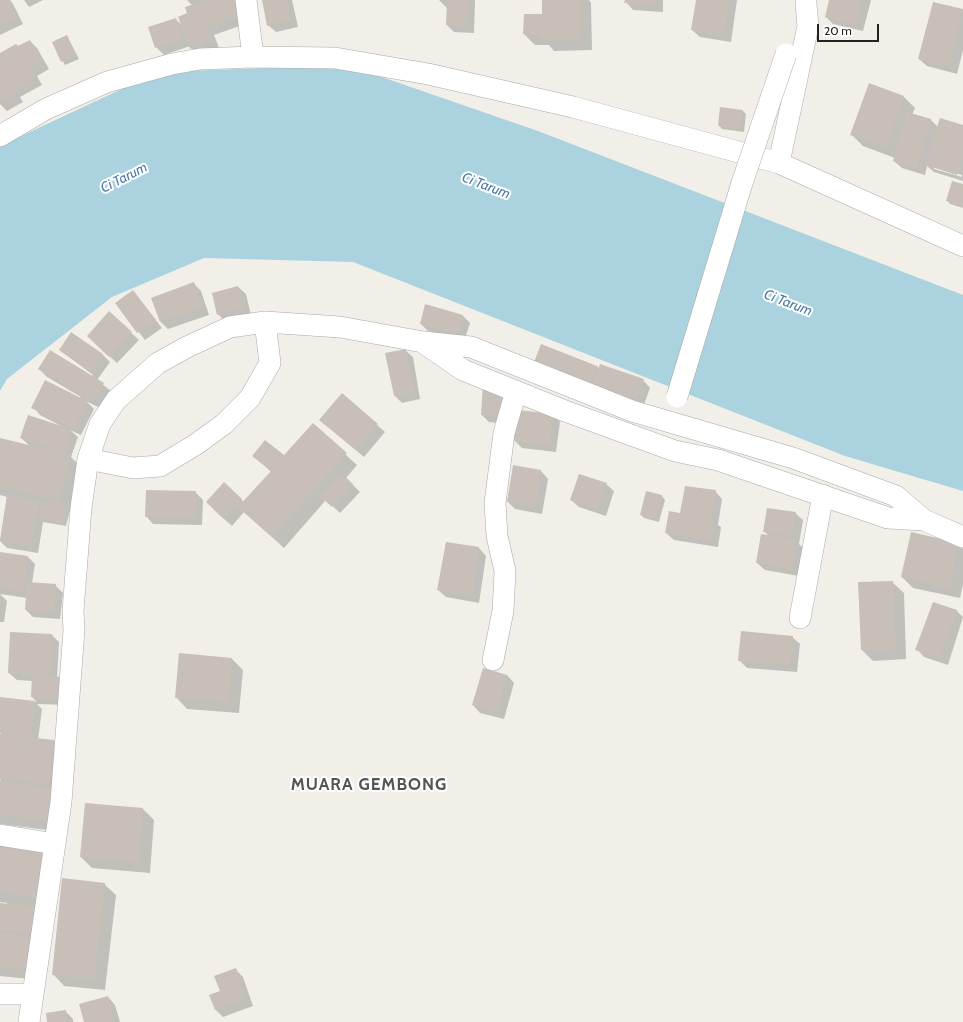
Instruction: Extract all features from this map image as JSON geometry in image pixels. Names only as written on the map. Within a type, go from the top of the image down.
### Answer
[{"type":"street","points":[[246,0],[253,57]]},
{"type":"street","points":[[779,163],[808,26],[806,2]]},
{"type":"street","points":[[672,423],[677,397],[742,183],[786,54],[806,2]]},
{"type":"street","points":[[0,136],[46,109],[106,82],[172,64],[200,59],[253,57],[335,58],[428,74],[573,107],[779,163],[963,246]]},
{"type":"street","points":[[88,459],[133,468],[160,466],[196,445],[224,424],[250,398],[270,363],[265,322]]},
{"type":"street","points":[[29,1022],[61,802],[81,508],[88,459],[100,424],[116,400],[158,363],[187,347],[230,327],[265,322],[340,327],[423,342],[471,347],[632,411],[793,458],[896,496],[924,520],[963,537]]},
{"type":"street","points":[[423,342],[463,370],[565,411],[675,451],[718,460],[888,518],[924,520]]},
{"type":"street","points":[[493,660],[503,611],[505,571],[497,536],[495,503],[504,433],[516,391]]},
{"type":"street","points":[[800,618],[823,495]]},
{"type":"street","points":[[0,835],[55,844]]},
{"type":"street","points":[[0,994],[33,994]]},
{"type":"water","name":"Ci Tarum","points":[[347,65],[538,131],[963,295],[963,491],[845,456],[353,262],[204,258],[112,297],[7,379],[0,391],[0,146],[158,72]]},
{"type":"building","points":[[0,0],[9,0],[16,17],[0,25]]},
{"type":"building","points":[[207,0],[236,0],[241,15],[207,27],[212,40],[190,49],[178,17],[187,13],[185,7]]},
{"type":"building","points":[[262,0],[287,0],[291,20],[267,26]]},
{"type":"building","points":[[447,0],[468,0],[467,26],[446,25]]},
{"type":"building","points":[[542,0],[581,0],[581,39],[542,40],[542,35],[523,34],[524,14],[542,14]]},
{"type":"building","points":[[625,0],[656,0],[656,5],[624,3]]},
{"type":"building","points":[[696,0],[729,0],[723,35],[691,30]]},
{"type":"building","points":[[829,0],[862,0],[855,25],[825,17]]},
{"type":"building","points":[[933,2],[963,9],[949,67],[918,59]]},
{"type":"building","points":[[176,18],[182,39],[155,48],[148,27]]},
{"type":"building","points":[[67,35],[76,55],[61,62],[52,42]]},
{"type":"building","points":[[30,40],[42,61],[30,68],[35,77],[14,90],[16,94],[0,103],[0,67],[12,87],[0,65],[0,53],[16,44],[18,46]]},
{"type":"building","points":[[869,83],[904,96],[886,148],[850,135]]},
{"type":"building","points":[[720,107],[743,110],[740,129],[718,126]]},
{"type":"building","points":[[907,112],[931,119],[917,168],[893,161]]},
{"type":"building","points":[[940,118],[963,125],[963,157],[957,175],[925,165]]},
{"type":"building","points":[[952,181],[963,184],[963,206],[946,201]]},
{"type":"building","points":[[194,282],[202,307],[160,322],[151,298]]},
{"type":"building","points":[[238,286],[244,308],[217,315],[212,293]]},
{"type":"building","points":[[133,290],[156,320],[137,333],[115,303]]},
{"type":"building","points":[[425,304],[463,315],[457,335],[420,324]]},
{"type":"building","points":[[109,311],[132,332],[109,357],[87,336]]},
{"type":"building","points":[[71,332],[103,354],[90,372],[59,350]]},
{"type":"building","points":[[541,344],[597,366],[589,387],[533,365]]},
{"type":"building","points":[[406,349],[414,392],[394,396],[385,353]]},
{"type":"building","points":[[50,350],[104,383],[93,402],[38,369]]},
{"type":"building","points":[[600,364],[644,379],[634,407],[590,391]]},
{"type":"building","points":[[45,380],[87,401],[74,428],[31,408]]},
{"type":"building","points":[[483,385],[505,387],[503,417],[481,415]]},
{"type":"building","points":[[342,393],[378,424],[356,450],[319,420]]},
{"type":"building","points":[[518,410],[553,414],[549,445],[514,441]]},
{"type":"building","points":[[28,415],[71,429],[63,452],[20,438]]},
{"type":"building","points":[[313,423],[347,453],[272,537],[238,507],[271,471],[252,456],[265,440],[284,455]]},
{"type":"building","points":[[0,438],[70,455],[59,501],[0,487]]},
{"type":"building","points":[[513,465],[541,470],[535,507],[507,502]]},
{"type":"building","points":[[341,473],[353,484],[332,507],[320,496]]},
{"type":"building","points":[[579,474],[607,483],[598,509],[570,500]]},
{"type":"building","points":[[224,482],[242,499],[224,519],[206,502]]},
{"type":"building","points":[[685,486],[716,490],[711,518],[714,519],[710,540],[665,533],[669,511],[680,513]]},
{"type":"building","points":[[146,490],[196,491],[195,518],[145,517]]},
{"type":"building","points":[[646,491],[662,495],[656,519],[640,515]]},
{"type":"building","points":[[7,495],[39,501],[31,546],[0,541]]},
{"type":"building","points":[[42,501],[66,505],[63,523],[39,519]]},
{"type":"building","points":[[767,508],[796,512],[792,536],[763,532]]},
{"type":"building","points":[[911,532],[959,543],[949,588],[901,577]]},
{"type":"building","points":[[761,534],[796,539],[792,569],[756,563]]},
{"type":"building","points":[[446,542],[479,547],[472,596],[437,590]]},
{"type":"building","points":[[0,552],[28,556],[23,592],[0,588]]},
{"type":"building","points":[[893,581],[895,649],[861,650],[858,582]]},
{"type":"building","points":[[27,582],[56,584],[53,612],[25,610]]},
{"type":"building","points":[[933,602],[957,610],[940,658],[915,650]]},
{"type":"building","points":[[741,631],[793,636],[790,665],[738,661]]},
{"type":"building","points":[[10,632],[52,634],[50,675],[8,673]]},
{"type":"building","points":[[179,653],[232,658],[228,702],[175,698]]},
{"type":"building","points":[[483,668],[507,675],[496,712],[472,705]]},
{"type":"building","points":[[32,676],[63,677],[62,698],[31,697]]},
{"type":"building","points":[[0,697],[35,701],[31,736],[0,733]]},
{"type":"building","points":[[0,734],[54,740],[49,784],[0,778]]},
{"type":"building","points":[[0,781],[57,789],[52,821],[0,814]]},
{"type":"building","points":[[85,803],[143,808],[139,862],[80,857]]},
{"type":"building","points":[[0,838],[43,844],[36,897],[0,892]]},
{"type":"building","points":[[62,878],[105,883],[94,979],[52,975]]},
{"type":"building","points":[[0,903],[38,907],[35,934],[0,930]]},
{"type":"building","points":[[0,933],[33,937],[29,970],[0,966]]},
{"type":"building","points":[[236,968],[246,998],[215,1010],[209,995],[220,991],[214,976]]},
{"type":"building","points":[[108,996],[115,1022],[84,1022],[79,1004]]},
{"type":"building","points":[[66,1010],[67,1022],[47,1022],[46,1013]]},
{"type":"district","name":"MUARA GEMBONG","points":[[369,785]]}]
